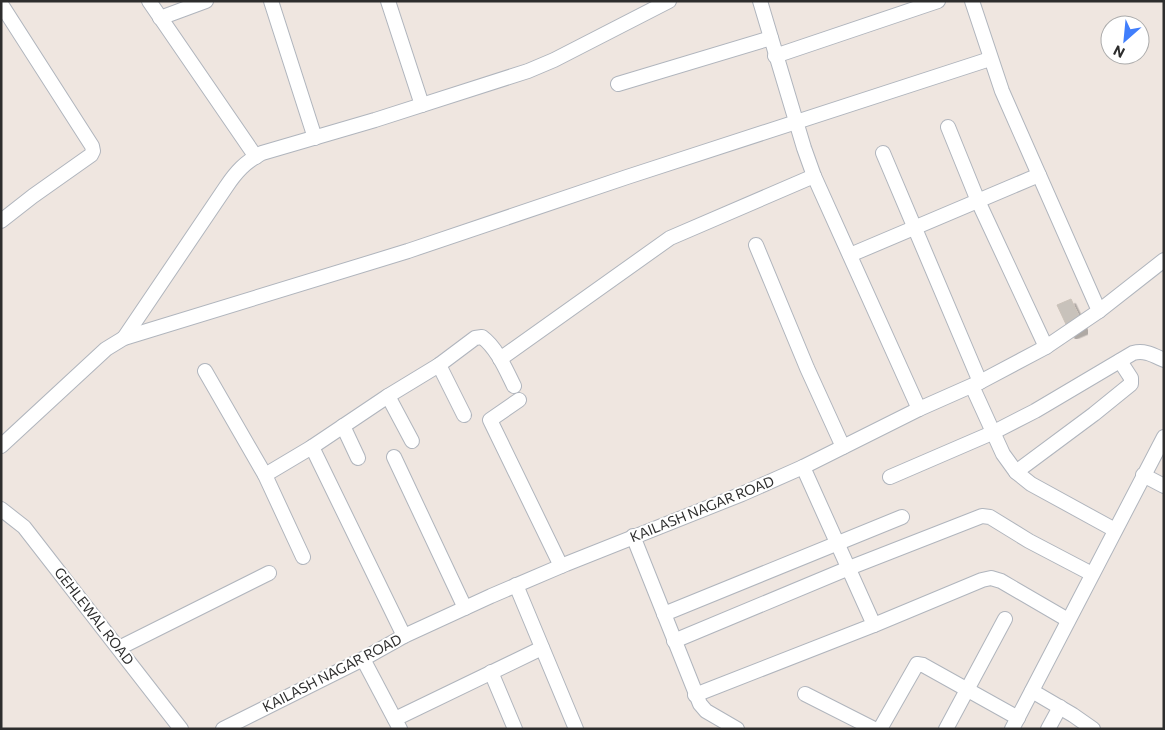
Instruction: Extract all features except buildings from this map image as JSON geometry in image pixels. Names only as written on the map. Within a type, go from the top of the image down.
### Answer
[{"type":"street","points":[[149,1],[256,156]]},
{"type":"street","points":[[160,18],[206,1]]},
{"type":"street","points":[[271,1],[315,138]]},
{"type":"street","points":[[388,1],[422,105]]},
{"type":"street","points":[[124,338],[234,175],[249,160],[256,156],[528,71],[554,60],[669,1]]},
{"type":"street","points":[[760,1],[814,176],[919,408]]},
{"type":"street","points":[[776,56],[938,1]]},
{"type":"street","points":[[972,1],[1002,91],[1099,311]]},
{"type":"street","points":[[1,4],[92,146],[93,151],[91,155],[1,221]]},
{"type":"street","points":[[618,84],[771,38]]},
{"type":"street","points":[[1,446],[106,350],[124,338],[408,251],[990,59]]},
{"type":"street","points":[[948,127],[978,201],[1046,347]]},
{"type":"street","points":[[883,152],[976,384],[992,433],[1003,454],[1016,472],[1031,484],[1115,530]]},
{"type":"street","points":[[850,255],[1039,175]]},
{"type":"street","points":[[500,359],[670,238],[814,176]]},
{"type":"street","points":[[756,245],[807,368],[843,447]]},
{"type":"street","name":"KAILASH NAGAR ROAD","points":[[223,729],[363,659],[404,636],[465,608],[561,566],[742,494],[803,467],[919,408],[976,384],[1046,347],[1099,311],[1164,260]]},
{"type":"street","points":[[264,475],[312,447],[388,396],[439,365],[475,338],[482,337],[488,341],[514,386]]},
{"type":"street","points":[[890,477],[992,433],[1035,411],[1134,353],[1141,351],[1150,353],[1164,360]]},
{"type":"street","points":[[1016,472],[1131,384],[1131,378],[1120,361]]},
{"type":"street","points":[[439,365],[464,414]]},
{"type":"street","points":[[205,371],[264,475],[303,557]]},
{"type":"street","points":[[388,396],[412,441]]},
{"type":"street","points":[[519,400],[490,420],[561,566]]},
{"type":"street","points":[[343,426],[358,458]]},
{"type":"street","points":[[880,729],[917,664],[923,665],[966,689],[1015,723],[1164,437]]},
{"type":"street","points":[[312,447],[404,636]]},
{"type":"street","points":[[394,457],[465,608]]},
{"type":"street","points":[[803,467],[874,625]]},
{"type":"street","points":[[1143,476],[1164,486]]},
{"type":"street","name":"GEHLEWAL ROAD","points":[[1,509],[24,526],[181,729]]},
{"type":"street","points":[[674,641],[848,568],[982,516],[990,517],[1029,541],[1092,574]]},
{"type":"street","points":[[664,614],[902,517]]},
{"type":"street","points":[[634,536],[695,695],[706,711],[728,727]]},
{"type":"street","points":[[119,648],[270,573]]},
{"type":"street","points":[[695,695],[874,625],[982,580],[992,578],[1001,581],[1068,620]]},
{"type":"street","points":[[516,585],[576,729]]},
{"type":"street","points":[[946,729],[1005,619]]},
{"type":"street","points":[[363,659],[397,724],[491,672],[542,648]]},
{"type":"street","points":[[491,672],[515,729]]},
{"type":"street","points":[[1032,691],[1093,729]]},
{"type":"street","points":[[805,694],[874,729]]},
{"type":"street","points":[[1048,729],[1060,707]]}]
